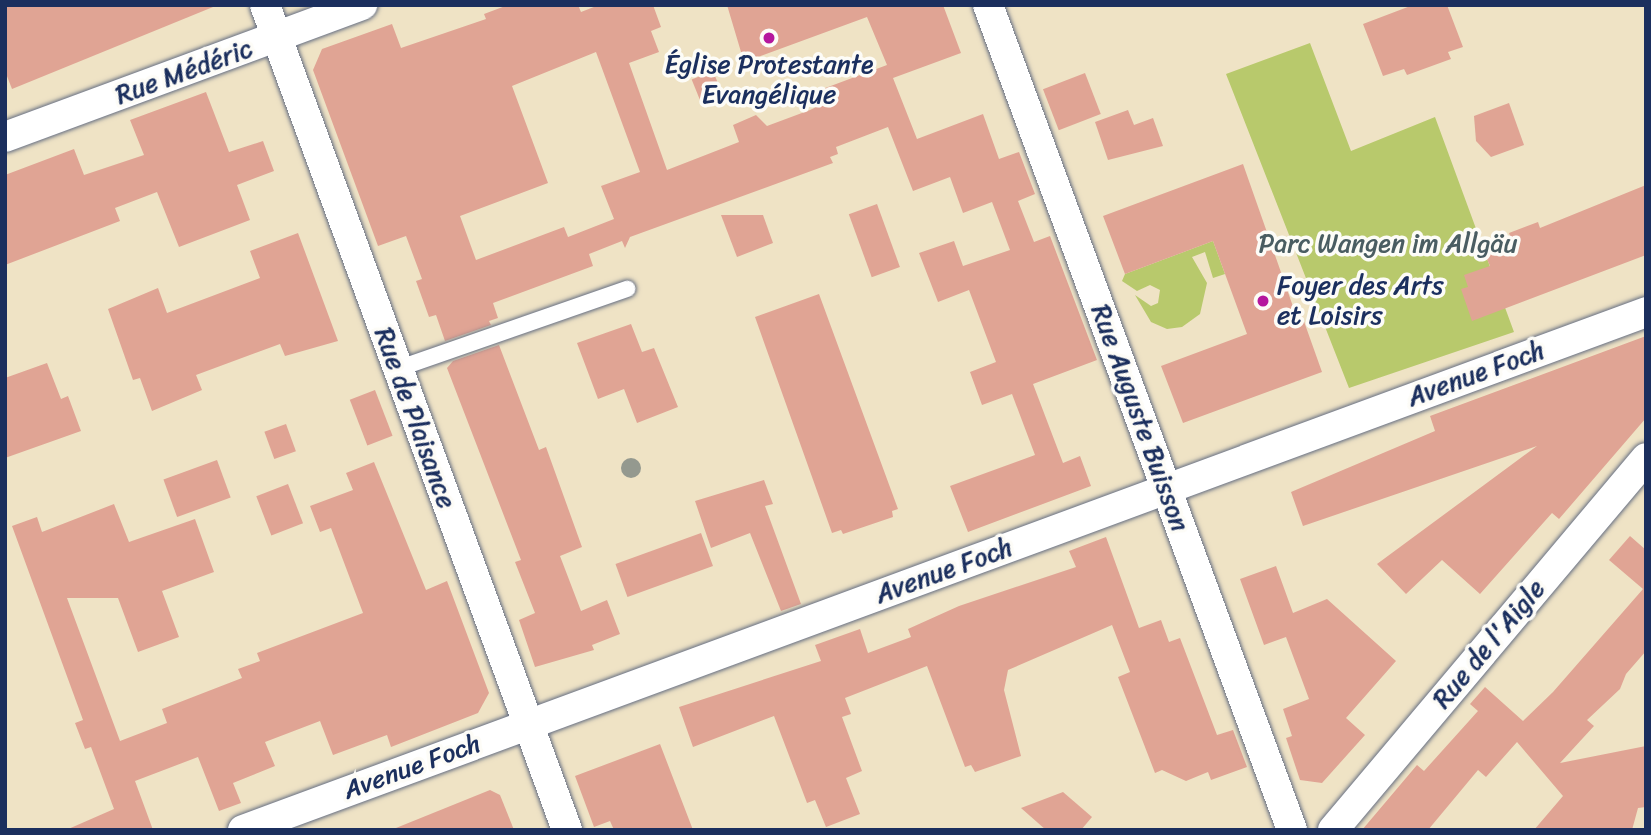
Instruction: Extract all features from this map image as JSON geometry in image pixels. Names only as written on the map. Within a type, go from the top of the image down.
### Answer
[{"type":"street","name":"Rue de Plaisance","points":[[265,5],[567,830]]},
{"type":"street","name":"Rue Médéric","points":[[5,137],[362,5]]},
{"type":"street","name":"Rue Auguste Buisson","points":[[988,5],[1292,830]]},
{"type":"street","name":"Avenue Foch","points":[[243,830],[1646,312]]},
{"type":"street","name":"Rue de l'Aigle","points":[[1333,830],[1646,458]]},
{"type":"lane","points":[[397,369],[627,289]]},
{"type":"green space","name":"Parc Wangen im Allgäu","points":[[1310,43],[1351,151],[1435,117],[1514,332],[1349,388],[1226,74]]},
{"type":"green space","points":[[1213,241],[1225,274],[1213,278],[1205,252],[1192,257],[1207,283],[1200,314],[1182,327],[1167,329],[1151,322],[1135,295],[1151,306],[1158,303],[1160,290],[1150,285],[1137,291],[1122,281],[1125,274]]},
{"type":"building","points":[[5,5],[213,7],[12,89],[5,71]]},
{"type":"building","points":[[508,5],[578,5],[581,12],[599,5],[653,5],[661,27],[651,31],[659,52],[629,63],[667,170],[739,142],[733,125],[756,115],[767,126],[810,110],[825,103],[820,90],[887,65],[867,17],[744,62],[727,5],[943,5],[961,53],[893,78],[917,139],[983,114],[999,159],[1019,152],[1035,194],[1018,201],[1034,242],[1050,236],[1097,360],[1033,384],[1063,463],[1080,456],[1091,486],[968,532],[950,486],[1035,455],[1012,394],[982,405],[970,372],[996,362],[969,290],[938,302],[919,253],[954,241],[963,266],[1010,250],[992,202],[963,213],[950,177],[913,191],[888,127],[836,147],[838,154],[830,157],[833,163],[630,237],[625,248],[622,241],[589,254],[593,266],[493,303],[498,318],[489,321],[491,325],[445,341],[436,315],[429,317],[416,281],[422,279],[406,236],[378,246],[313,70],[322,49],[392,24],[401,48],[486,19],[484,14]],"holes":[[[596,52],[640,172],[601,186],[614,219],[568,237],[564,227],[476,260],[460,216],[548,183],[512,86]]]},
{"type":"building","points":[[1413,5],[1447,5],[1463,47],[1448,52],[1451,59],[1407,75],[1404,69],[1383,76],[1363,24]]},
{"type":"building","points":[[713,71],[722,93],[701,102],[692,80]]},
{"type":"building","points":[[1085,73],[1101,114],[1059,130],[1043,89]]},
{"type":"building","points":[[206,92],[229,152],[263,141],[274,171],[237,185],[250,220],[179,247],[157,192],[115,208],[120,221],[5,265],[5,175],[74,149],[84,175],[144,155],[130,120]]},
{"type":"building","points":[[1509,103],[1524,145],[1491,157],[1476,141],[1474,116]]},
{"type":"building","points":[[1128,110],[1134,125],[1153,118],[1163,146],[1108,160],[1095,122]]},
{"type":"building","name":"Foyer des Arts et Loisirs","points":[[1243,164],[1296,315],[1301,313],[1322,372],[1183,423],[1161,366],[1247,334],[1213,241],[1125,274],[1103,216]]},
{"type":"building","points":[[1646,185],[1646,255],[1472,321],[1461,289],[1468,287],[1464,275],[1490,266],[1483,250],[1511,239],[1509,233],[1538,222],[1540,228]]},
{"type":"building","points":[[877,204],[900,267],[872,277],[849,214]]},
{"type":"building","points":[[721,215],[763,215],[773,243],[737,257]]},
{"type":"building","points":[[298,233],[338,341],[285,356],[280,344],[196,375],[202,390],[152,411],[140,378],[133,380],[108,309],[158,288],[167,313],[260,278],[250,251]]},
{"type":"building","points":[[819,294],[898,509],[892,511],[893,517],[843,534],[841,530],[832,533],[755,317]]},
{"type":"building","points":[[631,324],[642,352],[654,348],[678,407],[637,423],[624,389],[598,399],[577,343]]},
{"type":"building","points":[[1646,336],[1646,418],[1559,519],[1552,513],[1480,594],[1442,560],[1406,594],[1377,564],[1537,446],[1303,526],[1291,492],[1435,431],[1430,416]]},
{"type":"building","points":[[499,345],[539,450],[546,447],[582,547],[560,556],[581,611],[607,600],[620,634],[592,645],[594,650],[535,667],[519,620],[535,613],[515,562],[521,560],[447,368],[453,361]]},
{"type":"building","points":[[47,363],[61,399],[68,396],[81,431],[5,458],[5,378]]},
{"type":"building","points":[[375,390],[393,436],[367,445],[350,400]]},
{"type":"building","points":[[286,424],[296,451],[274,459],[264,432]]},
{"type":"building","points":[[217,460],[231,498],[177,517],[163,479]]},
{"type":"building","points":[[374,462],[426,590],[447,581],[489,693],[478,713],[391,747],[387,735],[333,755],[320,721],[265,742],[275,766],[233,783],[241,803],[219,811],[198,757],[135,781],[153,830],[66,830],[114,809],[91,747],[85,749],[75,723],[83,720],[12,526],[37,517],[42,532],[114,504],[129,542],[195,519],[214,572],[162,591],[179,637],[138,652],[118,598],[67,598],[120,741],[167,723],[162,709],[242,678],[238,669],[260,661],[257,653],[363,613],[331,528],[320,532],[310,506],[353,490],[346,473]]},
{"type":"building","points":[[764,480],[773,504],[765,506],[801,604],[781,611],[750,533],[711,548],[695,501]]},
{"type":"building","points":[[288,484],[303,523],[271,535],[256,496]]},
{"type":"building","points":[[701,533],[713,566],[627,597],[615,564]]},
{"type":"building","points":[[1630,536],[1646,550],[1646,651],[1626,674],[1620,689],[1587,720],[1594,726],[1560,763],[1646,746],[1646,807],[1638,808],[1632,830],[1534,830],[1563,796],[1517,742],[1486,777],[1478,770],[1428,830],[1362,830],[1417,765],[1424,771],[1478,711],[1470,704],[1485,687],[1523,721],[1553,692],[1643,589],[1609,560]]},
{"type":"building","points":[[1106,537],[1139,628],[1161,620],[1169,642],[1180,638],[1217,735],[1233,730],[1247,767],[1211,780],[1208,772],[1186,781],[1162,770],[1155,773],[1118,677],[1130,672],[1112,625],[1008,670],[1004,690],[1021,756],[975,772],[971,765],[965,767],[927,666],[845,698],[851,714],[842,717],[862,771],[846,778],[860,814],[826,827],[815,800],[807,803],[774,716],[693,747],[679,707],[821,661],[815,645],[860,629],[868,653],[911,637],[908,629],[959,606],[1076,567],[1069,551]]},
{"type":"building","points":[[1276,566],[1293,613],[1327,599],[1396,661],[1346,718],[1365,735],[1322,783],[1300,780],[1286,738],[1292,736],[1283,709],[1309,699],[1286,637],[1264,645],[1240,579]]},
{"type":"building","points":[[660,744],[693,830],[614,830],[610,821],[594,827],[575,776]]},
{"type":"building","points":[[490,790],[500,795],[514,830],[391,830]]},
{"type":"building","points":[[1063,792],[1092,817],[1081,830],[1046,830],[1021,808]]},
{"type":"place","name":"Église Protestante Evangélique","points":[[769,38]]},
{"type":"place","name":"Foyer des Arts et Loisirs","points":[[1263,301]]}]
